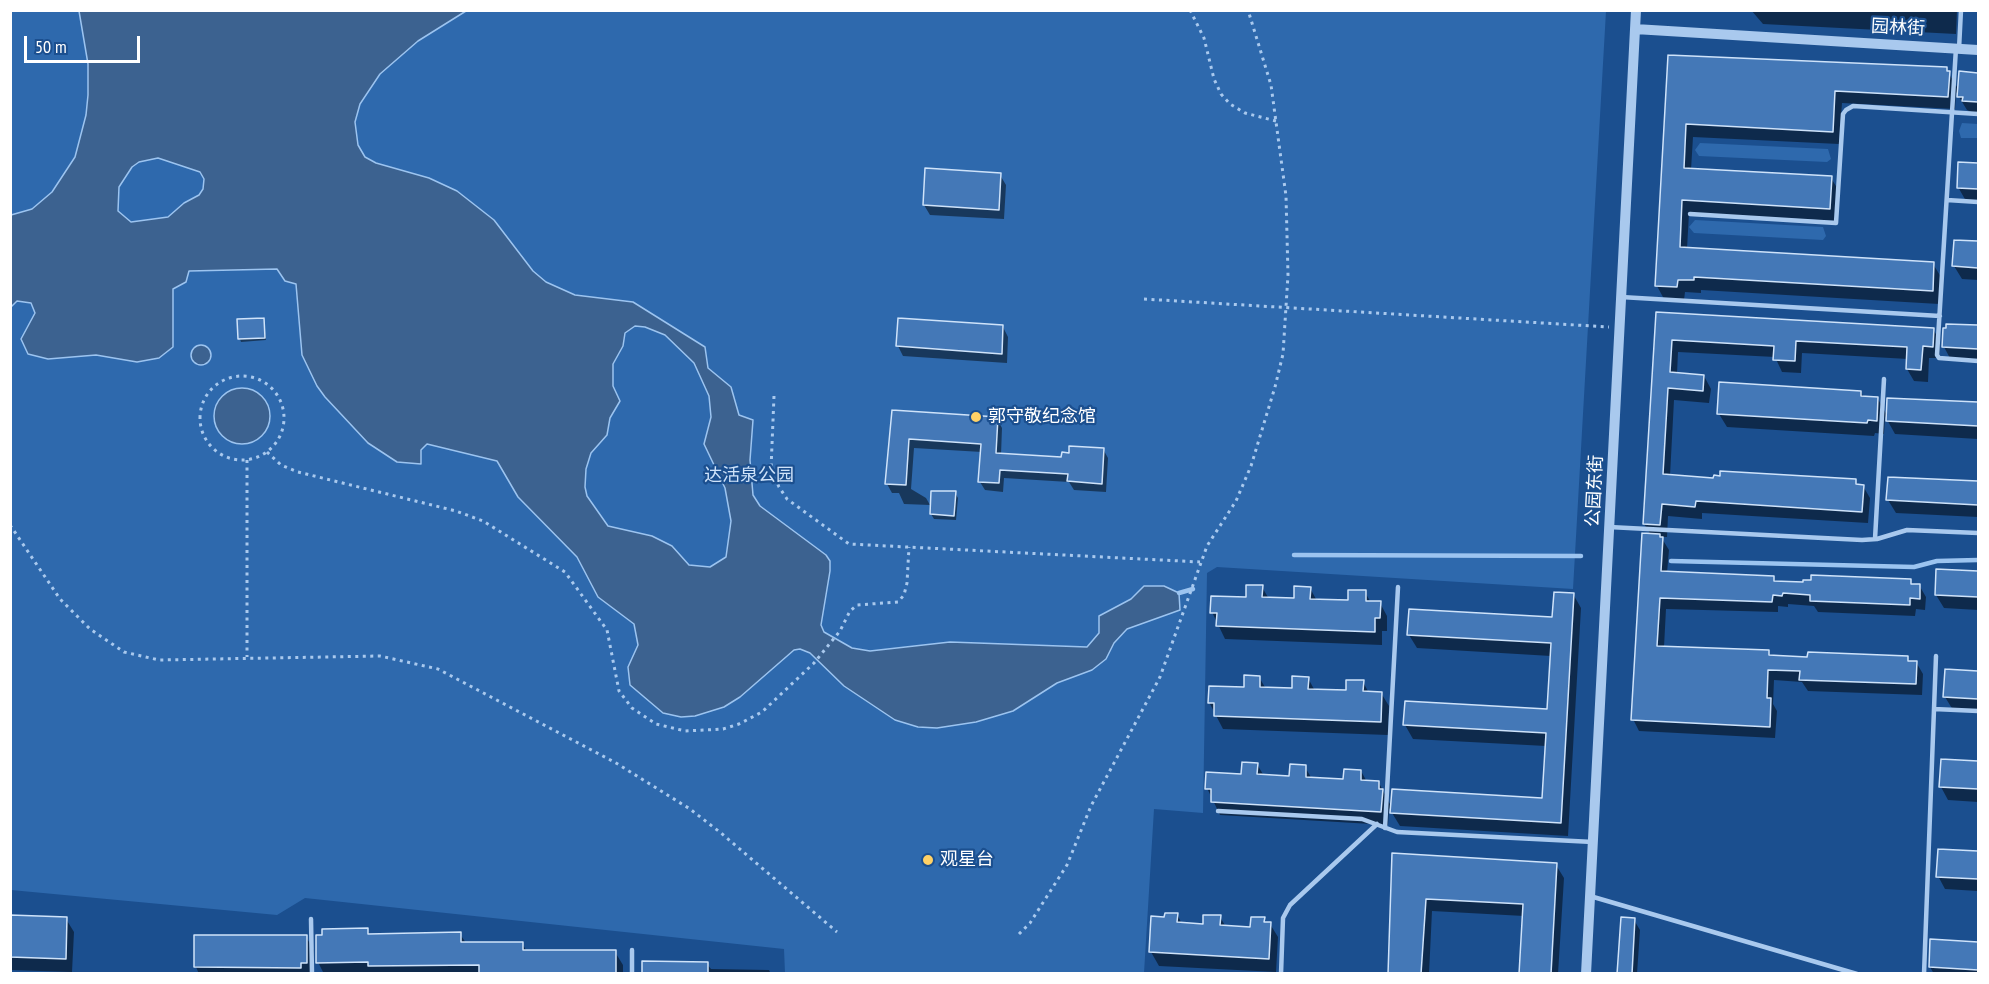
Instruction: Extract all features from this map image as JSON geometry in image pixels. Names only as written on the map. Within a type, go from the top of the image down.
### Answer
[{"type":"street","name":"公园东街","points":[[1586,974],[1636,10]]},
{"type":"street","name":"园林街","points":[[1635,29],[1978,50]]},
{"type":"lane","points":[[1961,10],[1952,112],[1939,358],[1978,361]]},
{"type":"lane","points":[[1690,214],[1836,223],[1843,114],[1846,110],[1853,106],[1978,114]]},
{"type":"lane","points":[[1947,200],[1978,202]]},
{"type":"lane","points":[[1621,297],[1940,316]]},
{"type":"lane","points":[[1875,539],[1884,379]]},
{"type":"lane","points":[[1609,527],[1875,539],[1907,530],[1978,533]]},
{"type":"lane","points":[[1385,828],[1398,587]]},
{"type":"lane","points":[[1924,974],[1936,656]]},
{"type":"lane","points":[[1934,709],[1978,711]]},
{"type":"lane","points":[[1218,811],[1362,819],[1397,832],[1593,842]]},
{"type":"lane","points":[[1281,974],[1283,918],[1290,905],[1377,824]]},
{"type":"lane","points":[[1590,896],[1857,974]]},
{"type":"lane","points":[[310,919],[312,974]]},
{"type":"lane","points":[[632,950],[632,974]]},
{"type":"path","points":[[1190,10],[1204,38],[1214,79],[1221,94],[1230,104],[1245,113],[1276,121]]},
{"type":"path","points":[[1019,934],[1030,923],[1066,865],[1100,789],[1160,677],[1207,546],[1236,501],[1251,466],[1283,354],[1288,229],[1271,85],[1248,10]]},
{"type":"path","points":[[1144,299],[1620,328]]},
{"type":"path","points":[[235,377],[255,379],[264,382],[277,395],[284,413],[284,422],[277,442],[267,452],[247,460],[231,459],[221,454],[206,440],[200,420],[205,400],[210,392],[226,380],[235,377]]},
{"type":"path","points":[[774,396],[771,469],[787,499],[849,544],[1201,562]]},
{"type":"path","points":[[267,452],[281,465],[298,472],[420,501],[483,521],[565,572],[607,630],[619,691],[632,708],[656,724],[700,732],[739,724],[762,712],[814,663],[840,631],[850,611],[857,605],[891,605],[904,595],[909,547]]},
{"type":"path","points":[[247,460],[247,657]]},
{"type":"path","points":[[10,525],[60,599],[90,629],[115,647],[159,660],[380,656],[438,669],[616,764],[690,809],[837,932]]},
{"type":"green space","name":"达活泉公园","points":[[10,11],[1606,11],[1573,589],[1217,567],[1207,573],[1203,813],[1154,809],[1144,973],[785,973],[784,949],[305,898],[277,915],[11,890]]},
{"type":"green space","points":[[1962,123],[1978,124],[1978,138],[1961,138],[1959,131]]},
{"type":"green space","points":[[1700,143],[1828,149],[1831,159],[1827,162],[1699,156],[1695,150]]},
{"type":"green space","points":[[1695,220],[1823,227],[1826,236],[1823,240],[1694,233],[1689,227]]},
{"type":"shaded area","points":[[79,11],[466,11],[418,41],[380,74],[360,104],[355,122],[358,145],[365,157],[376,163],[429,178],[457,191],[494,220],[533,271],[546,282],[575,295],[633,302],[705,347],[708,368],[731,387],[739,415],[753,420],[750,460],[753,495],[760,506],[826,555],[830,561],[821,625],[824,632],[852,648],[870,651],[950,642],[1087,647],[1099,633],[1099,616],[1131,599],[1144,586],[1164,586],[1179,593],[1180,610],[1127,629],[1114,643],[1106,659],[1092,670],[1057,683],[1013,711],[976,722],[937,728],[918,727],[895,720],[844,686],[810,653],[800,649],[794,650],[740,697],[724,707],[695,716],[681,717],[663,713],[630,685],[628,667],[638,645],[634,624],[598,597],[577,557],[518,497],[497,461],[427,444],[421,450],[421,464],[397,462],[368,443],[325,397],[302,355],[296,284],[285,281],[277,269],[189,271],[186,282],[173,289],[173,347],[159,358],[137,362],[96,355],[48,359],[28,354],[21,339],[35,313],[31,303],[17,301],[11,307],[11,215],[32,209],[52,192],[75,157],[86,115],[88,64]],"holes":[[[158,158],[200,172],[204,179],[203,189],[199,195],[184,203],[168,217],[131,222],[118,211],[119,187],[132,167],[139,162]],[[635,326],[645,327],[665,335],[694,363],[709,396],[711,417],[704,444],[725,488],[731,521],[726,557],[710,567],[689,565],[672,546],[652,536],[608,526],[587,496],[586,469],[591,453],[607,435],[610,418],[620,401],[613,386],[613,364],[623,346],[625,333]]]},
{"type":"shaded area","points":[[201,345],[208,348],[211,355],[208,362],[201,365],[194,362],[191,355],[194,348]]},
{"type":"shaded area","points":[[242,388],[257,393],[265,401],[270,416],[265,431],[257,439],[242,444],[227,439],[219,431],[214,416],[219,401],[227,393]]},
{"type":"building","points":[[1668,55],[1947,67],[1947,71],[1950,71],[1948,97],[1835,91],[1833,132],[1686,124],[1684,168],[1832,176],[1830,209],[1682,200],[1680,247],[1934,262],[1933,291],[1694,277],[1694,280],[1678,280],[1677,287],[1655,286]]},
{"type":"building","points":[[1959,71],[1978,73],[1978,102],[1962,101],[1963,97],[1957,97]]},
{"type":"building","points":[[1958,162],[1978,163],[1978,189],[1957,188]]},
{"type":"building","points":[[925,168],[1001,173],[999,210],[923,205]]},
{"type":"building","points":[[1954,240],[1978,241],[1978,268],[1952,266]]},
{"type":"building","points":[[1656,312],[1934,328],[1933,347],[1923,346],[1921,370],[1906,369],[1907,347],[1796,341],[1795,361],[1773,360],[1774,346],[1672,340],[1670,372],[1704,375],[1703,391],[1668,388],[1663,474],[1713,478],[1714,475],[1720,476],[1720,471],[1856,479],[1856,484],[1864,485],[1862,512],[1696,501],[1695,507],[1662,504],[1660,525],[1643,524]]},
{"type":"building","points":[[264,318],[265,338],[238,339],[237,319]]},
{"type":"building","points":[[898,318],[1003,325],[1002,354],[896,346]]},
{"type":"building","points":[[1946,324],[1978,325],[1978,349],[1942,347],[1943,328],[1946,328]]},
{"type":"building","points":[[1719,382],[1861,391],[1861,396],[1878,397],[1877,421],[1868,420],[1867,423],[1717,414]]},
{"type":"building","points":[[1887,398],[1978,402],[1978,426],[1886,421]]},
{"type":"building","points":[[892,410],[998,417],[996,453],[1061,457],[1062,452],[1069,453],[1069,446],[1104,448],[1102,484],[1067,481],[1068,474],[1000,470],[999,483],[978,482],[981,444],[909,439],[906,485],[885,484]]},
{"type":"building","points":[[1888,477],[1978,481],[1978,505],[1886,500]]},
{"type":"building","points":[[931,491],[956,491],[954,516],[930,514]]},
{"type":"building","points":[[1642,533],[1660,534],[1660,537],[1663,537],[1661,571],[1774,576],[1774,581],[1803,582],[1803,580],[1811,580],[1811,575],[1911,579],[1911,584],[1920,584],[1920,599],[1910,598],[1910,605],[1810,601],[1810,595],[1783,593],[1782,596],[1773,595],[1772,602],[1660,598],[1657,646],[1769,650],[1769,655],[1807,657],[1808,652],[1908,656],[1908,661],[1917,661],[1916,684],[1799,680],[1800,671],[1768,670],[1767,698],[1771,698],[1770,727],[1631,720]]},
{"type":"building","points":[[1936,569],[1978,571],[1978,597],[1935,595]]},
{"type":"building","points":[[1246,585],[1263,585],[1262,597],[1294,598],[1294,586],[1311,587],[1310,599],[1348,600],[1348,590],[1366,590],[1366,601],[1381,601],[1380,618],[1375,618],[1375,632],[1216,626],[1217,613],[1210,613],[1211,596],[1246,597]]},
{"type":"building","points":[[1554,592],[1574,593],[1561,823],[1390,813],[1392,789],[1542,798],[1546,733],[1403,725],[1405,701],[1547,709],[1551,643],[1407,635],[1409,609],[1552,617]]},
{"type":"building","points":[[1945,669],[1978,671],[1978,699],[1943,697]]},
{"type":"building","points":[[1244,675],[1260,676],[1260,687],[1292,688],[1292,676],[1309,677],[1308,689],[1346,690],[1346,680],[1364,680],[1363,691],[1382,692],[1381,722],[1214,716],[1214,703],[1208,703],[1209,686],[1244,687]]},
{"type":"building","points":[[1941,759],[1978,761],[1978,789],[1939,787]]},
{"type":"building","points":[[1242,762],[1258,763],[1257,774],[1289,776],[1290,764],[1306,765],[1306,777],[1343,779],[1344,769],[1361,770],[1361,780],[1379,781],[1379,789],[1383,789],[1381,812],[1211,802],[1211,789],[1205,789],[1206,772],[1241,774]]},
{"type":"building","points":[[1938,849],[1978,851],[1978,879],[1936,877]]},
{"type":"building","points":[[1392,853],[1557,863],[1551,974],[1519,974],[1523,904],[1426,899],[1421,974],[1388,974]]},
{"type":"building","points":[[1165,913],[1178,913],[1177,922],[1203,924],[1203,915],[1221,915],[1220,925],[1250,927],[1251,917],[1265,917],[1264,922],[1271,922],[1269,959],[1149,952],[1151,916],[1164,917]]},
{"type":"building","points":[[10,915],[67,917],[66,959],[10,957]]},
{"type":"building","points":[[1621,917],[1635,918],[1632,974],[1617,974]]},
{"type":"building","points":[[368,928],[368,934],[461,932],[461,942],[523,942],[523,950],[616,950],[616,974],[479,974],[479,965],[368,966],[368,962],[316,963],[316,935],[322,935],[322,929]]},
{"type":"building","points":[[194,935],[307,935],[307,963],[301,963],[301,968],[194,967]]},
{"type":"building","points":[[1930,939],[1978,942],[1978,970],[1929,967]]},
{"type":"building","points":[[642,961],[708,962],[708,974],[642,974]]},
{"type":"waterway","points":[[1294,555],[1581,556]]},
{"type":"waterway","points":[[1671,561],[1914,567],[1937,561],[1978,560]]},
{"type":"waterway","points":[[1179,593],[1193,589]]},
{"type":"place","name":"郭守敬纪念馆","points":[[976,417]]},
{"type":"place","name":"观星台","points":[[928,860]]}]
